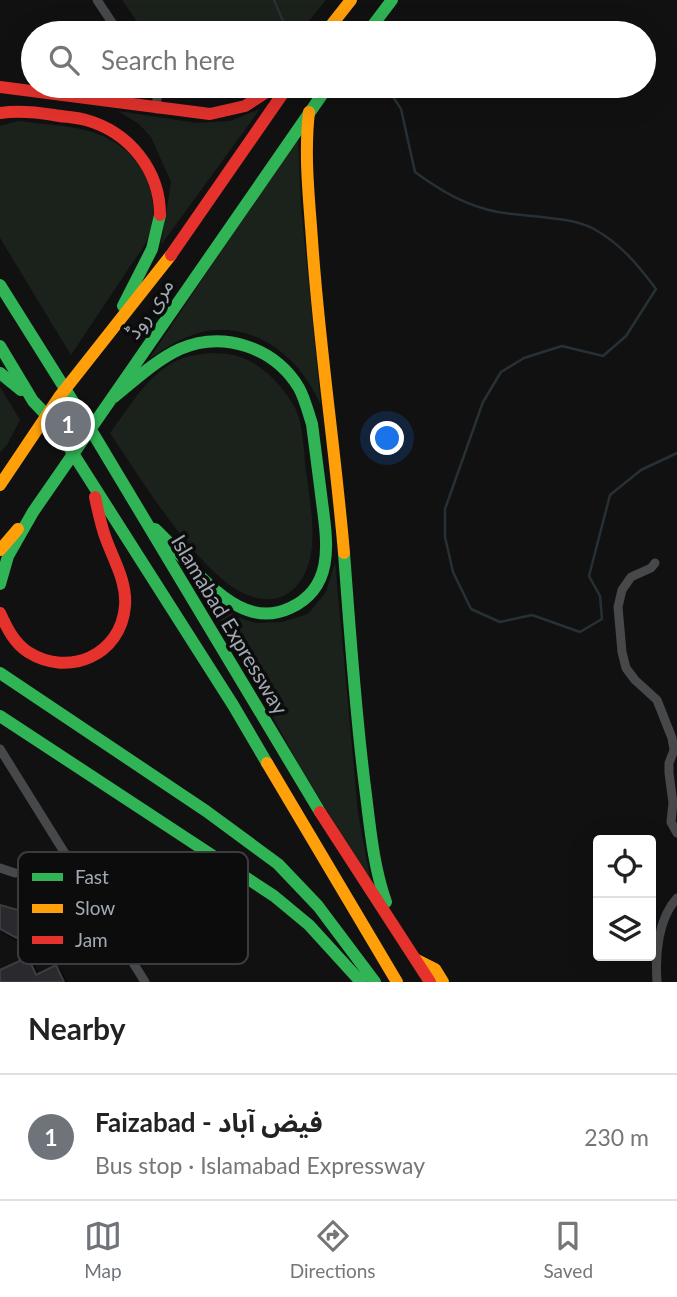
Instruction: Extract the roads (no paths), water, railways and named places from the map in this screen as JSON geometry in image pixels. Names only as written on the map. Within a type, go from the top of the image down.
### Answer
[{"type":"main road","points":[[334,21],[351,0]]},
{"type":"main road","points":[[377,21],[393,0]]},
{"type":"main road","points":[[0,87],[21,90]]},
{"type":"main road","points":[[79,98],[210,114],[242,109],[261,98]]},
{"type":"main road","name":"مری روڈ","points":[[0,485],[24,445],[172,254],[280,98]]},
{"type":"main road","name":"مری روڈ","points":[[0,550],[48,492],[319,98]]},
{"type":"main road","points":[[0,113],[33,111],[88,120],[118,134],[134,147],[153,173],[159,191],[157,232],[149,257],[103,343]]},
{"type":"main road","points":[[309,112],[305,144],[315,287],[337,473],[361,755],[373,852],[392,923]]},
{"type":"main road","name":"Islamabad Expressway","points":[[0,285],[94,435],[296,775],[430,982]]},
{"type":"main road","points":[[114,397],[165,358],[198,343],[230,341],[258,350],[286,371],[298,386],[312,424],[327,542],[326,561],[321,579],[313,593],[299,604],[274,614],[258,614],[244,610],[217,592],[145,521]]},
{"type":"main road","name":"Islamabad Expressway","points":[[0,346],[33,401],[53,422],[233,705],[397,982]]},
{"type":"main road","points":[[0,373],[33,401]]},
{"type":"main road","points":[[0,466],[16,457]]},
{"type":"main road","points":[[0,614],[13,639],[38,659],[52,664],[82,661],[95,656],[114,638],[125,611],[125,586],[121,571],[106,542],[91,482]]},
{"type":"main road","points":[[0,584],[8,556],[33,512]]},
{"type":"main road","points":[[0,673],[206,811],[278,864],[318,906],[375,982]]},
{"type":"main road","points":[[0,716],[207,852]]},
{"type":"main road","points":[[248,879],[309,925],[360,982]]},
{"type":"main road","points":[[417,960],[435,969],[443,982]]},
{"type":"street","points":[[97,0],[111,21]]},
{"type":"street","points":[[157,98],[158,109]]},
{"type":"street","points":[[655,563],[651,568],[631,577],[622,590],[618,607],[625,668],[657,700],[672,737],[674,750],[669,763],[673,803],[671,822],[677,833]]},
{"type":"street","points":[[0,749],[64,852]]},
{"type":"street","points":[[0,868],[15,873]]},
{"type":"street","points":[[657,982],[657,952],[664,920],[669,907],[677,898]]},
{"type":"street","points":[[134,964],[145,982]]},
{"type":"waterway","points":[[274,0],[283,21]]},
{"type":"waterway","points":[[394,98],[401,109],[415,172],[444,191],[475,206],[498,212],[573,222],[594,229],[613,241],[656,289],[626,336],[603,356],[562,346],[524,358],[501,372],[483,402],[445,509],[445,537],[453,572],[471,609],[500,622],[532,615],[580,632],[602,619],[600,596],[589,576],[610,495],[641,470],[677,453]]},
{"type":"place","name":"Faizabad - فیض آباد","points":[[68,424]]}]
